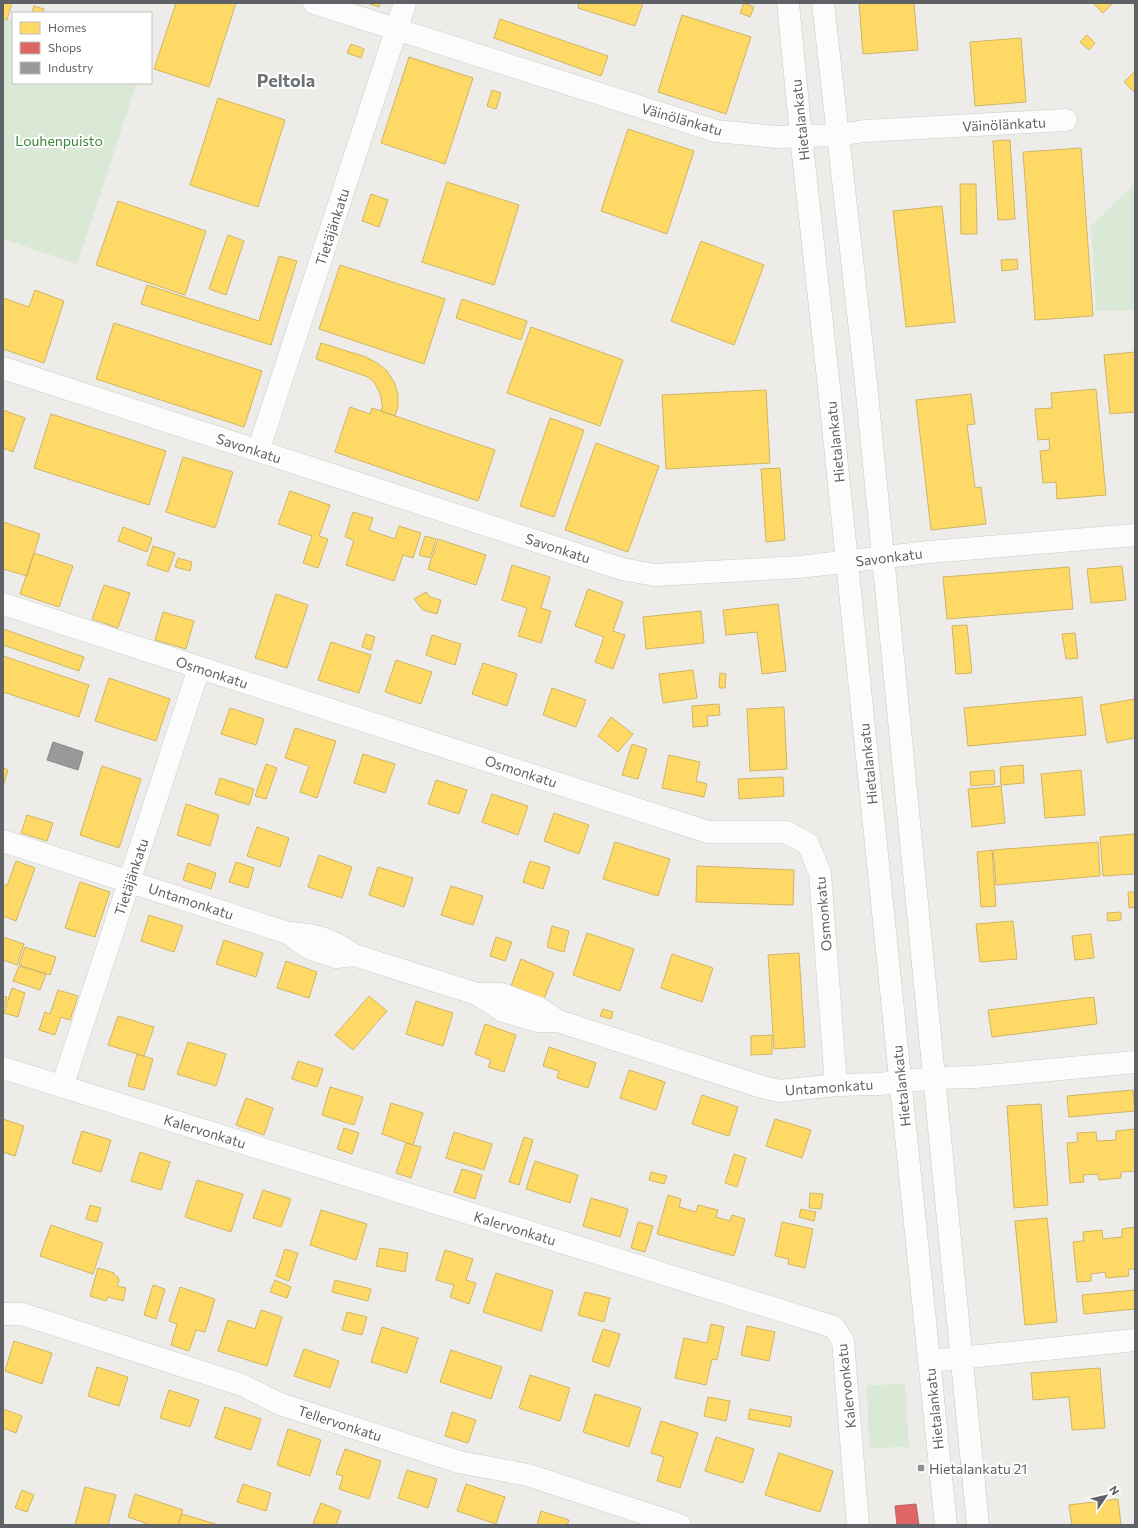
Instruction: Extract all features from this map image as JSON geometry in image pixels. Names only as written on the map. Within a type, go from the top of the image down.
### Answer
[{"type":"street","name":"Väinölänkatu","points":[[314,3],[716,131],[776,137],[838,135],[864,131],[1066,120]]},
{"type":"street","name":"Tietäjänkatu","points":[[258,451],[405,3]]},
{"type":"street","name":"Hietalankatu","points":[[788,3],[946,1525]]},
{"type":"street","points":[[823,3],[866,383],[978,1525]]},
{"type":"street","name":"Savonkatu","points":[[3,368],[622,569],[655,575],[799,567],[929,552],[1135,535]]},
{"type":"street","name":"Osmonkatu","points":[[3,604],[708,832],[786,832],[808,844],[820,873],[836,1086]]},
{"type":"street","name":"Tietäjänkatu","points":[[62,1087],[199,668]]},
{"type":"street","name":"Untamonkatu","points":[[3,840],[288,933],[309,934],[340,944],[354,954],[477,994],[501,994],[538,1008],[558,1021],[762,1087],[780,1091],[879,1084],[935,1078],[974,1077],[1135,1062]]},
{"type":"street","name":"Kalervonkatu","points":[[3,1068],[834,1327],[843,1341],[858,1525]]},
{"type":"street","name":"Tellervonkatu","points":[[3,1314],[22,1314],[242,1385],[280,1404],[459,1462],[528,1475],[680,1525]]},
{"type":"street","points":[[930,1361],[1135,1340]]},
{"type":"green space","name":"Louhenpuisto","points":[[3,18],[12,21],[12,84],[137,84],[77,264],[3,239]]},
{"type":"green space","points":[[1135,184],[1135,310],[1096,311],[1091,226]]},
{"type":"green space","points":[[905,1384],[909,1447],[869,1448],[867,1385]]},
{"type":"building: Homes","points":[[3,3],[12,3],[7,20],[3,18]]},
{"type":"building: Homes","points":[[176,3],[236,3],[209,87],[154,69]]},
{"type":"building: Homes","points":[[367,3],[380,3],[379,7]]},
{"type":"building: Homes","points":[[579,3],[643,3],[635,26],[578,8]]},
{"type":"building: Homes","points":[[744,3],[754,7],[750,17],[740,13]]},
{"type":"building: Homes","points":[[859,3],[914,3],[918,50],[863,54]]},
{"type":"building: Homes","points":[[1093,3],[1113,3],[1103,13]]},
{"type":"building: Homes","points":[[34,6],[44,9],[43,12],[32,12]]},
{"type":"building: Homes","points":[[682,15],[751,37],[726,114],[658,92]]},
{"type":"building: Homes","points":[[500,19],[608,56],[601,76],[494,38]]},
{"type":"building: Homes","points":[[1087,35],[1095,43],[1089,50],[1080,42]]},
{"type":"building: Homes","points":[[1021,38],[1026,102],[975,106],[970,42]]},
{"type":"building: Homes","points":[[351,44],[364,49],[361,58],[347,53]]},
{"type":"building: Homes","points":[[409,57],[473,78],[445,164],[381,143]]},
{"type":"building: Homes","points":[[1135,71],[1135,93],[1124,82]]},
{"type":"building: Homes","points":[[492,90],[501,93],[496,109],[487,106]]},
{"type":"building: Homes","points":[[218,98],[285,120],[258,207],[190,185]]},
{"type":"building: Homes","points":[[628,129],[694,151],[667,234],[601,211]]},
{"type":"building: Homes","points":[[1010,140],[1015,219],[998,220],[993,141]]},
{"type":"building: Homes","points":[[1081,148],[1093,316],[1035,320],[1023,152]]},
{"type":"building: Homes","points":[[447,182],[519,205],[494,285],[422,262]]},
{"type":"building: Homes","points":[[960,184],[976,184],[977,234],[961,234]]},
{"type":"building: Homes","points":[[371,194],[388,200],[379,227],[362,221]]},
{"type":"building: Homes","points":[[118,201],[206,231],[185,295],[96,265]]},
{"type":"building: Homes","points":[[942,206],[955,322],[906,327],[893,211]]},
{"type":"building: Homes","points":[[228,235],[244,241],[226,295],[209,289]]},
{"type":"building: Homes","points":[[701,241],[764,265],[734,345],[671,321]]},
{"type":"building: Homes","points":[[279,256],[297,261],[271,345],[141,304],[147,285],[259,321]]},
{"type":"building: Homes","points":[[1017,259],[1018,269],[1002,271],[1001,260]]},
{"type":"building: Homes","points":[[340,265],[445,299],[424,364],[319,329]]},
{"type":"building: Homes","points":[[35,290],[64,301],[44,363],[3,349],[3,298],[29,307]]},
{"type":"building: Homes","points":[[462,299],[527,321],[521,340],[456,318]]},
{"type":"building: Homes","points":[[114,323],[262,371],[244,427],[96,379]]},
{"type":"building: Homes","points":[[531,327],[623,360],[600,426],[507,393]]},
{"type":"building: Homes","points":[[321,343],[366,357],[387,371],[394,382],[398,394],[398,407],[395,416],[381,411],[383,405],[378,389],[374,382],[368,377],[316,359]]},
{"type":"building: Homes","points":[[1135,352],[1135,412],[1110,414],[1104,355]]},
{"type":"building: Homes","points":[[1096,389],[1106,495],[1057,499],[1056,482],[1043,483],[1040,451],[1050,450],[1049,439],[1038,440],[1035,409],[1052,408],[1051,393]]},
{"type":"building: Homes","points":[[766,390],[770,463],[666,469],[662,395]]},
{"type":"building: Homes","points":[[971,394],[975,424],[967,425],[975,488],[981,487],[986,524],[931,530],[916,400]]},
{"type":"building: Homes","points":[[350,407],[370,414],[372,408],[495,450],[478,501],[335,452]]},
{"type":"building: Homes","points":[[3,410],[25,418],[13,452],[3,448]]},
{"type":"building: Homes","points":[[51,414],[166,451],[149,505],[34,468]]},
{"type":"building: Homes","points":[[550,418],[584,430],[554,517],[520,506]]},
{"type":"building: Homes","points":[[596,443],[659,466],[628,552],[565,530]]},
{"type":"building: Homes","points":[[183,457],[233,472],[215,528],[166,512]]},
{"type":"building: Homes","points":[[780,468],[785,540],[766,542],[761,469]]},
{"type":"building: Homes","points":[[290,491],[330,505],[319,536],[328,539],[318,568],[303,563],[312,536],[278,524]]},
{"type":"building: Homes","points":[[353,512],[373,518],[369,530],[395,539],[399,526],[421,533],[413,558],[403,555],[394,581],[346,565],[354,540],[345,537]]},
{"type":"building: Homes","points":[[3,522],[40,534],[27,576],[3,569]]},
{"type":"building: Homes","points":[[123,527],[152,538],[147,552],[118,541]]},
{"type":"building: Homes","points":[[425,536],[436,539],[430,558],[419,555]]},
{"type":"building: Homes","points":[[438,539],[486,555],[476,585],[428,569]]},
{"type":"building: Homes","points":[[153,546],[175,553],[168,572],[147,565]]},
{"type":"building: Homes","points":[[34,553],[73,566],[59,607],[20,594]]},
{"type":"building: Homes","points":[[178,558],[192,562],[190,571],[175,567]]},
{"type":"building: Homes","points":[[512,565],[550,577],[541,608],[551,611],[541,643],[518,636],[527,608],[502,600]]},
{"type":"building: Homes","points":[[1122,566],[1126,600],[1091,603],[1087,569]]},
{"type":"building: Homes","points":[[1069,567],[1073,609],[947,619],[943,577]]},
{"type":"building: Homes","points":[[104,585],[130,593],[118,628],[92,619]]},
{"type":"building: Homes","points":[[588,589],[623,602],[613,631],[625,635],[613,669],[595,662],[604,637],[575,626]]},
{"type":"building: Homes","points":[[426,592],[430,597],[441,600],[437,614],[423,610],[414,599]]},
{"type":"building: Homes","points":[[276,594],[308,605],[287,668],[255,658]]},
{"type":"building: Homes","points":[[778,604],[786,671],[762,674],[757,632],[726,635],[723,610]]},
{"type":"building: Homes","points":[[701,611],[704,643],[646,649],[643,617]]},
{"type":"building: Homes","points":[[163,612],[194,621],[186,649],[155,640]]},
{"type":"building: Homes","points":[[967,625],[972,673],[956,674],[952,626]]},
{"type":"building: Homes","points":[[3,629],[84,657],[79,671],[3,645]]},
{"type":"building: Homes","points":[[1075,633],[1078,658],[1066,659],[1062,634]]},
{"type":"building: Homes","points":[[366,634],[375,637],[371,650],[362,647]]},
{"type":"building: Homes","points":[[432,635],[461,644],[455,665],[426,655]]},
{"type":"building: Homes","points":[[331,642],[371,655],[359,693],[318,680]]},
{"type":"building: Homes","points":[[3,656],[89,685],[79,717],[3,692]]},
{"type":"building: Homes","points":[[396,660],[432,672],[421,704],[385,692]]},
{"type":"building: Homes","points":[[483,663],[517,674],[507,706],[472,694]]},
{"type":"building: Homes","points":[[693,670],[697,698],[663,703],[659,674]]},
{"type":"building: Homes","points":[[720,673],[726,674],[725,688],[719,688]]},
{"type":"building: Homes","points":[[109,678],[170,699],[156,741],[95,721]]},
{"type":"building: Homes","points":[[552,688],[586,700],[576,727],[543,715]]},
{"type":"building: Homes","points":[[1082,697],[1086,735],[968,746],[964,708]]},
{"type":"building: Homes","points":[[1135,699],[1135,738],[1107,743],[1100,705]]},
{"type":"building: Homes","points":[[719,704],[720,715],[707,716],[708,726],[693,727],[692,706]]},
{"type":"building: Homes","points":[[784,707],[787,769],[750,771],[747,709]]},
{"type":"building: Homes","points":[[230,708],[264,719],[256,745],[221,734]]},
{"type":"building: Homes","points":[[611,717],[633,734],[618,752],[598,736]]},
{"type":"building: Homes","points":[[295,728],[336,741],[317,798],[300,792],[309,766],[285,758]]},
{"type":"building: Homes","points":[[632,744],[647,749],[638,779],[622,775]]},
{"type":"building: Homes","points":[[363,754],[395,764],[385,793],[354,783]]},
{"type":"building: Homes","points":[[669,755],[700,762],[696,781],[707,784],[704,797],[662,788]]},
{"type":"building: Homes","points":[[266,764],[277,768],[266,799],[255,796]]},
{"type":"building: Homes","points":[[1023,765],[1024,783],[1001,785],[1000,767]]},
{"type":"building: Homes","points":[[102,766],[141,779],[119,848],[80,835]]},
{"type":"building: Homes","points":[[3,768],[8,770],[3,786]]},
{"type":"building: Homes","points":[[994,770],[995,784],[971,786],[970,772]]},
{"type":"building: Homes","points":[[1081,770],[1085,815],[1045,818],[1041,774]]},
{"type":"building: Homes","points":[[783,777],[784,796],[739,799],[738,779]]},
{"type":"building: Homes","points":[[220,778],[254,789],[249,805],[215,794]]},
{"type":"building: Homes","points":[[436,780],[467,790],[459,814],[428,804]]},
{"type":"building: Homes","points":[[1001,786],[1005,823],[972,827],[968,789]]},
{"type":"building: Homes","points":[[492,794],[528,806],[518,835],[482,822]]},
{"type":"building: Homes","points":[[186,804],[219,815],[210,846],[177,835]]},
{"type":"building: Homes","points":[[554,813],[589,825],[579,854],[544,841]]},
{"type":"building: Homes","points":[[27,815],[53,823],[47,841],[21,833]]},
{"type":"building: Homes","points":[[257,827],[289,838],[280,867],[247,856]]},
{"type":"building: Homes","points":[[1135,834],[1135,874],[1103,876],[1100,837]]},
{"type":"building: Homes","points":[[615,842],[670,859],[658,896],[603,879]]},
{"type":"building: Homes","points":[[1098,842],[1100,876],[996,885],[993,850]]},
{"type":"building: Homes","points":[[992,850],[996,906],[981,907],[977,852]]},
{"type":"building: Homes","points":[[319,855],[352,867],[342,898],[308,887]]},
{"type":"building: Homes","points":[[16,861],[35,868],[16,921],[3,916],[3,884],[7,886]]},
{"type":"building: Homes","points":[[530,861],[550,867],[543,889],[523,882]]},
{"type":"building: Homes","points":[[236,862],[254,868],[248,888],[229,882]]},
{"type":"building: Homes","points":[[188,863],[216,873],[211,889],[183,880]]},
{"type":"building: Homes","points":[[697,866],[794,870],[793,905],[696,902]]},
{"type":"building: Homes","points":[[378,867],[413,878],[404,907],[369,895]]},
{"type":"building: Homes","points":[[80,882],[110,892],[95,937],[65,928]]},
{"type":"building: Homes","points":[[451,886],[483,896],[473,925],[441,915]]},
{"type":"building: Homes","points":[[1128,892],[1135,892],[1135,907],[1129,908]]},
{"type":"building: Homes","points":[[1121,912],[1121,920],[1108,921],[1107,913]]},
{"type":"building: Homes","points":[[149,915],[183,926],[174,952],[141,941]]},
{"type":"building: Homes","points":[[1013,921],[1017,959],[980,962],[976,924]]},
{"type":"building: Homes","points":[[552,926],[569,931],[564,952],[547,947]]},
{"type":"building: Homes","points":[[587,933],[634,949],[620,991],[573,975]]},
{"type":"building: Homes","points":[[1091,934],[1094,958],[1075,960],[1072,936]]},
{"type":"building: Homes","points":[[3,937],[24,944],[17,965],[3,960]]},
{"type":"building: Homes","points":[[496,937],[512,942],[505,961],[490,956]]},
{"type":"building: Homes","points":[[224,940],[263,953],[256,977],[216,964]]},
{"type":"building: Homes","points":[[25,947],[56,957],[50,975],[19,965]]},
{"type":"building: Homes","points":[[799,953],[805,1047],[774,1049],[768,955]]},
{"type":"building: Homes","points":[[672,954],[713,968],[702,1002],[661,988]]},
{"type":"building: Homes","points":[[521,959],[554,973],[544,999],[511,986]]},
{"type":"building: Homes","points":[[286,961],[317,972],[309,998],[277,988]]},
{"type":"building: Homes","points":[[19,966],[46,974],[40,990],[13,981]]},
{"type":"building: Homes","points":[[12,988],[25,993],[18,1017],[4,1013]]},
{"type":"building: Homes","points":[[58,990],[78,996],[70,1020],[61,1017],[55,1035],[39,1030],[45,1012],[50,1014]]},
{"type":"building: Homes","points":[[3,996],[7,997],[3,1010]]},
{"type":"building: Homes","points":[[369,996],[387,1011],[353,1050],[335,1035]]},
{"type":"building: Homes","points":[[1094,997],[1097,1024],[992,1037],[988,1010]]},
{"type":"building: Homes","points":[[416,1001],[453,1013],[443,1046],[406,1034]]},
{"type":"building: Homes","points":[[603,1009],[613,1012],[611,1019],[600,1016]]},
{"type":"building: Homes","points":[[118,1016],[154,1027],[144,1056],[108,1045]]},
{"type":"building: Homes","points":[[485,1024],[516,1035],[504,1072],[488,1067],[491,1060],[475,1054]]},
{"type":"building: Homes","points":[[772,1035],[772,1054],[751,1055],[751,1036]]},
{"type":"building: Homes","points":[[188,1042],[226,1054],[216,1086],[177,1074]]},
{"type":"building: Homes","points":[[549,1047],[596,1063],[588,1088],[557,1078],[559,1071],[543,1066]]},
{"type":"building: Homes","points":[[137,1054],[153,1059],[144,1090],[128,1086]]},
{"type":"building: Homes","points":[[298,1061],[323,1069],[317,1087],[292,1079]]},
{"type":"building: Homes","points":[[629,1070],[665,1082],[656,1110],[620,1098]]},
{"type":"building: Homes","points":[[330,1087],[363,1097],[354,1125],[322,1115]]},
{"type":"building: Homes","points":[[1133,1090],[1135,1111],[1069,1117],[1067,1096]]},
{"type":"building: Homes","points":[[702,1095],[738,1107],[729,1136],[692,1124]]},
{"type":"building: Homes","points":[[246,1098],[273,1108],[264,1135],[236,1125]]},
{"type":"building: Homes","points":[[391,1103],[423,1113],[413,1145],[382,1134]]},
{"type":"building: Homes","points":[[1041,1104],[1048,1205],[1014,1208],[1007,1106]]},
{"type":"building: Homes","points":[[3,1119],[24,1126],[15,1156],[3,1152]]},
{"type":"building: Homes","points":[[775,1119],[811,1130],[802,1158],[766,1146]]},
{"type":"building: Homes","points":[[344,1128],[359,1133],[352,1154],[337,1149]]},
{"type":"building: Homes","points":[[1135,1129],[1135,1171],[1121,1172],[1121,1178],[1099,1180],[1098,1174],[1083,1175],[1084,1182],[1070,1183],[1067,1143],[1078,1142],[1077,1133],[1096,1132],[1097,1141],[1116,1140],[1116,1131]]},
{"type":"building: Homes","points":[[82,1131],[111,1140],[101,1172],[72,1163]]},
{"type":"building: Homes","points":[[454,1132],[492,1144],[484,1170],[446,1158]]},
{"type":"building: Homes","points":[[524,1137],[533,1140],[519,1185],[509,1182]]},
{"type":"building: Homes","points":[[406,1143],[421,1147],[411,1178],[396,1173]]},
{"type":"building: Homes","points":[[140,1152],[170,1162],[161,1190],[131,1181]]},
{"type":"building: Homes","points":[[734,1154],[746,1158],[737,1187],[725,1183]]},
{"type":"building: Homes","points":[[535,1161],[578,1175],[570,1203],[526,1189]]},
{"type":"building: Homes","points":[[462,1169],[482,1175],[475,1199],[454,1192]]},
{"type":"building: Homes","points":[[651,1172],[667,1176],[664,1184],[649,1180]]},
{"type":"building: Homes","points":[[197,1180],[243,1194],[231,1232],[185,1217]]},
{"type":"building: Homes","points":[[263,1190],[291,1199],[281,1227],[253,1218]]},
{"type":"building: Homes","points":[[810,1193],[823,1194],[821,1209],[809,1208]]},
{"type":"building: Homes","points":[[668,1195],[681,1199],[679,1207],[696,1212],[698,1205],[718,1210],[716,1217],[730,1221],[732,1215],[745,1219],[734,1256],[657,1234]]},
{"type":"building: Homes","points":[[591,1198],[628,1209],[620,1237],[583,1226]]},
{"type":"building: Homes","points":[[90,1205],[101,1208],[97,1222],[86,1219]]},
{"type":"building: Homes","points":[[801,1209],[816,1212],[814,1221],[799,1217]]},
{"type":"building: Homes","points":[[321,1210],[367,1224],[356,1260],[310,1245]]},
{"type":"building: Homes","points":[[1047,1218],[1057,1322],[1025,1325],[1015,1221]]},
{"type":"building: Homes","points":[[638,1222],[653,1226],[645,1252],[631,1248]]},
{"type":"building: Homes","points":[[782,1222],[813,1229],[805,1268],[788,1264],[789,1259],[775,1256]]},
{"type":"building: Homes","points":[[51,1225],[103,1243],[93,1274],[40,1256]]},
{"type":"building: Homes","points":[[1135,1227],[1135,1269],[1128,1269],[1129,1276],[1106,1278],[1105,1272],[1091,1274],[1091,1281],[1077,1282],[1073,1242],[1084,1241],[1083,1232],[1102,1230],[1103,1239],[1122,1237],[1122,1229]]},
{"type":"building: Homes","points":[[380,1248],[408,1253],[405,1272],[376,1266]]},
{"type":"building: Homes","points":[[285,1249],[298,1253],[289,1281],[276,1276]]},
{"type":"building: Homes","points":[[445,1250],[473,1259],[466,1280],[476,1283],[469,1304],[450,1297],[454,1285],[436,1280]]},
{"type":"building: Homes","points":[[98,1268],[114,1273],[114,1275],[118,1277],[119,1281],[117,1286],[126,1288],[123,1301],[108,1297],[106,1301],[90,1296]]},
{"type":"building: Homes","points":[[496,1273],[553,1291],[541,1331],[483,1312]]},
{"type":"building: Homes","points":[[275,1280],[291,1287],[287,1298],[270,1292]]},
{"type":"building: Homes","points":[[335,1280],[371,1289],[368,1301],[332,1292]]},
{"type":"building: Homes","points":[[153,1285],[165,1289],[156,1319],[144,1315]]},
{"type":"building: Homes","points":[[180,1287],[215,1299],[205,1332],[196,1330],[189,1351],[171,1345],[177,1324],[169,1321]]},
{"type":"building: Homes","points":[[1135,1290],[1135,1309],[1084,1314],[1082,1295]]},
{"type":"building: Homes","points":[[585,1292],[610,1298],[604,1322],[578,1315]]},
{"type":"building: Homes","points":[[261,1310],[282,1317],[267,1366],[218,1351],[228,1320],[255,1329]]},
{"type":"building: Homes","points":[[347,1312],[367,1317],[362,1335],[342,1330]]},
{"type":"building: Homes","points":[[711,1324],[724,1327],[717,1360],[712,1359],[706,1385],[675,1378],[684,1338],[707,1343]]},
{"type":"building: Homes","points":[[747,1326],[775,1332],[769,1361],[741,1355]]},
{"type":"building: Homes","points":[[382,1327],[418,1338],[407,1373],[371,1362]]},
{"type":"building: Homes","points":[[603,1329],[620,1334],[609,1367],[592,1361]]},
{"type":"building: Homes","points":[[14,1341],[52,1353],[42,1384],[5,1371]]},
{"type":"building: Homes","points":[[304,1349],[339,1361],[330,1388],[294,1376]]},
{"type":"building: Homes","points":[[451,1350],[502,1367],[491,1399],[440,1382]]},
{"type":"building: Homes","points":[[97,1367],[128,1377],[119,1406],[88,1396]]},
{"type":"building: Homes","points":[[1100,1368],[1105,1428],[1072,1430],[1069,1397],[1033,1400],[1031,1373]]},
{"type":"building: Homes","points":[[530,1375],[570,1388],[560,1421],[519,1408]]},
{"type":"building: Homes","points":[[169,1390],[199,1400],[190,1427],[160,1418]]},
{"type":"building: Homes","points":[[595,1394],[641,1408],[629,1447],[583,1432]]},
{"type":"building: Homes","points":[[708,1397],[730,1401],[726,1421],[704,1416]]},
{"type":"building: Homes","points":[[225,1407],[261,1419],[251,1450],[215,1438]]},
{"type":"building: Homes","points":[[3,1409],[22,1416],[16,1433],[3,1428]]},
{"type":"building: Homes","points":[[750,1409],[792,1417],[790,1427],[748,1419]]},
{"type":"building: Homes","points":[[452,1412],[476,1420],[468,1443],[445,1436]]},
{"type":"building: Homes","points":[[661,1421],[698,1433],[680,1488],[657,1481],[664,1457],[651,1453]]},
{"type":"building: Homes","points":[[288,1429],[321,1440],[310,1476],[277,1465]]},
{"type":"building: Homes","points":[[716,1437],[754,1449],[743,1483],[705,1471]]},
{"type":"building: Homes","points":[[345,1449],[381,1461],[369,1499],[339,1489],[343,1476],[336,1474]]},
{"type":"building: Homes","points":[[779,1453],[833,1471],[820,1512],[765,1495]]},
{"type":"building: Homes","points":[[407,1470],[437,1479],[428,1508],[398,1498]]},
{"type":"building: Homes","points":[[243,1484],[271,1493],[266,1511],[237,1502]]},
{"type":"building: Homes","points":[[466,1484],[505,1497],[496,1524],[457,1511]]},
{"type":"building: Homes","points":[[85,1487],[116,1495],[108,1525],[75,1525]]},
{"type":"building: Homes","points":[[22,1490],[34,1495],[27,1512],[15,1508]]},
{"type":"building: Homes","points":[[135,1494],[183,1510],[178,1525],[151,1525],[128,1517]]},
{"type":"building: Homes","points":[[1118,1499],[1121,1525],[1072,1525],[1069,1505]]},
{"type":"building: Homes","points":[[321,1503],[341,1511],[336,1525],[320,1525],[313,1523]]},
{"type":"building: Homes","points":[[541,1511],[569,1520],[567,1525],[537,1525]]},
{"type":"building: Homes","points":[[182,1514],[219,1525],[178,1525]]},
{"type":"building: Shops","points":[[916,1504],[919,1525],[897,1525],[895,1506]]},
{"type":"building: Industry","points":[[53,742],[83,752],[78,770],[47,760]]},
{"type":"place","name":"Hietalankatu 21","points":[[921,1468]]},
{"type":"district","name":"Peltola","points":[[286,80]]}]
